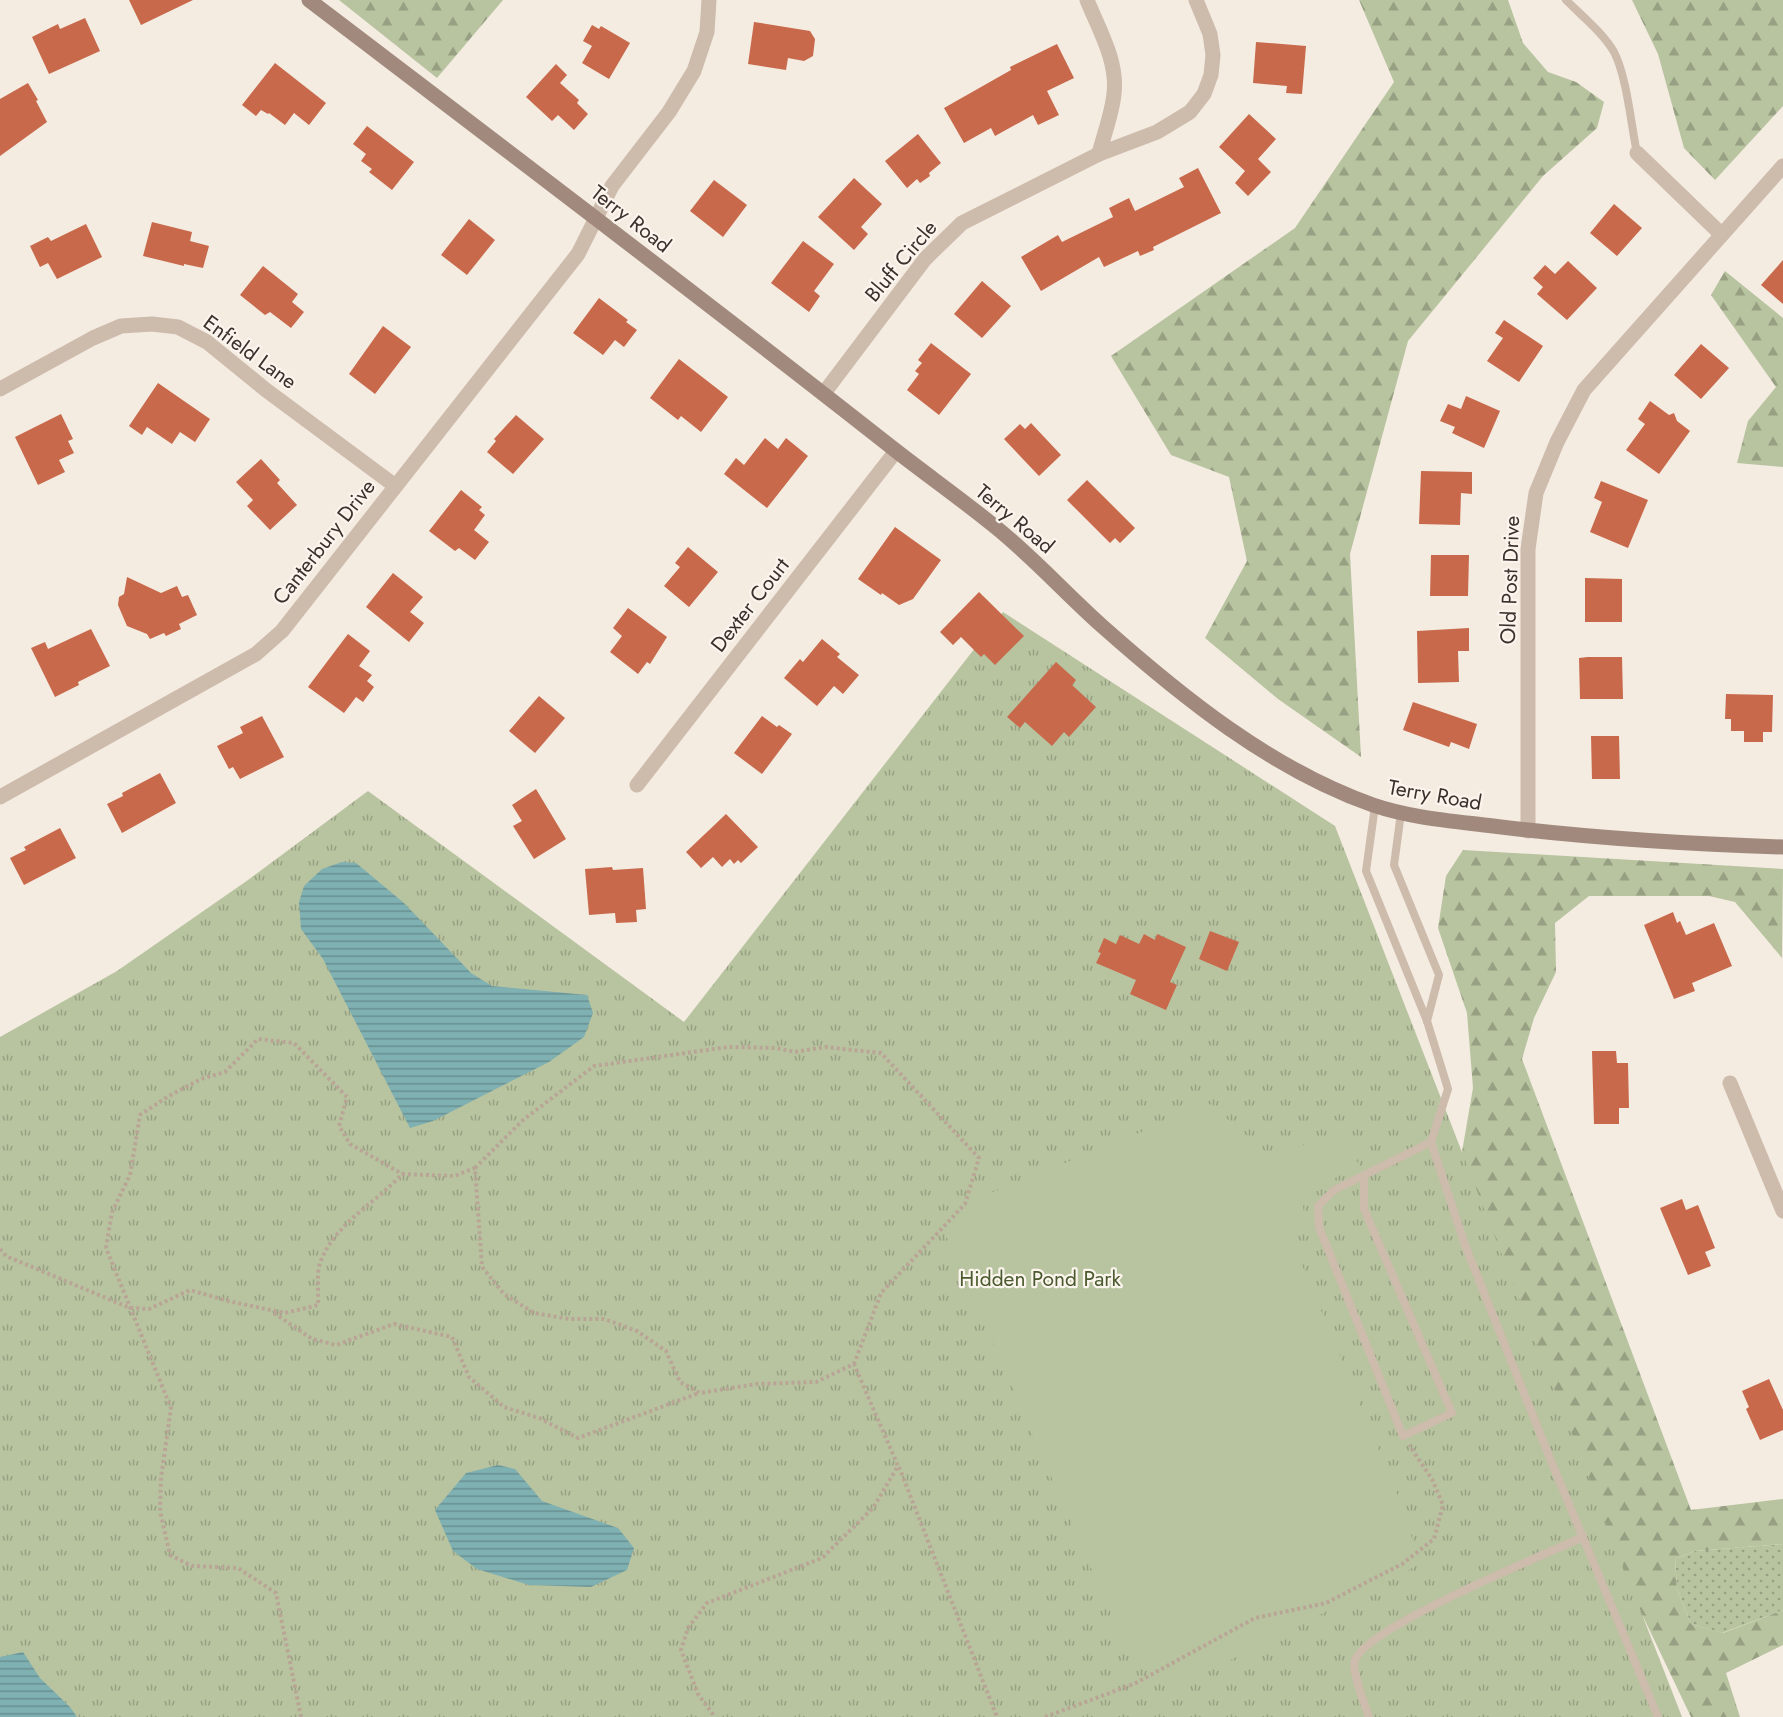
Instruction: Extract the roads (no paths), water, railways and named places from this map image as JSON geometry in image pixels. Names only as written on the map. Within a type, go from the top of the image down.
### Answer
[{"type":"street","name":"Terry Road","points":[[309,0],[824,393],[993,525],[1040,566],[1100,624],[1178,691],[1249,742],[1328,787],[1375,806],[1418,817],[1528,831],[1689,844],[1783,846]]},
{"type":"street","name":"Canterbury Drive","points":[[0,797],[256,654],[282,631],[394,485],[578,254],[612,186],[669,112],[694,71],[706,32],[710,0]]},
{"type":"street","points":[[1087,0],[1110,54],[1114,73],[1114,95],[1099,153]]},
{"type":"street","name":"Bluff Circle","points":[[824,393],[925,259],[962,223],[1099,153],[1157,132],[1190,112],[1204,94],[1211,75],[1213,55],[1210,34],[1196,0]]},
{"type":"street","points":[[1637,153],[1721,234]]},
{"type":"street","name":"Old Post Drive","points":[[1528,831],[1528,549],[1536,493],[1557,442],[1584,390],[1783,166]]},
{"type":"street","name":"Enfield Lane","points":[[0,389],[93,338],[121,326],[152,324],[178,327],[207,342],[266,390],[394,485]]},
{"type":"street","name":"Dexter Court","points":[[637,785],[896,451]]},
{"type":"street","points":[[1730,1083],[1783,1211]]},
{"type":"lane","points":[[1566,0],[1615,54],[1622,76],[1637,153]]},
{"type":"lane","points":[[1375,806],[1366,871],[1427,1021],[1448,1089],[1431,1142],[1465,1245],[1658,1717]]},
{"type":"lane","points":[[1401,813],[1394,865],[1439,975],[1427,1021]]},
{"type":"lane","points":[[1364,1175],[1364,1209],[1452,1413],[1403,1436],[1319,1227],[1318,1206],[1334,1190],[1364,1175],[1431,1142]]},
{"type":"lane","points":[[1369,1717],[1355,1671],[1354,1661],[1361,1650],[1408,1618],[1583,1538]]},
{"type":"water","points":[[342,862],[356,863],[404,903],[471,973],[492,986],[587,995],[593,1013],[584,1037],[549,1062],[433,1121],[410,1128],[323,959],[301,929],[299,902],[304,886],[322,869]]},
{"type":"water","points":[[498,1465],[515,1469],[542,1501],[618,1528],[634,1548],[627,1570],[591,1587],[529,1585],[477,1569],[453,1551],[435,1510],[466,1473]]},
{"type":"water","points":[[23,1652],[40,1678],[70,1707],[77,1717],[0,1717],[0,1657]]},
{"type":"park label","name":"Hidden Pond Park","points":[[1040,1279]]}]
